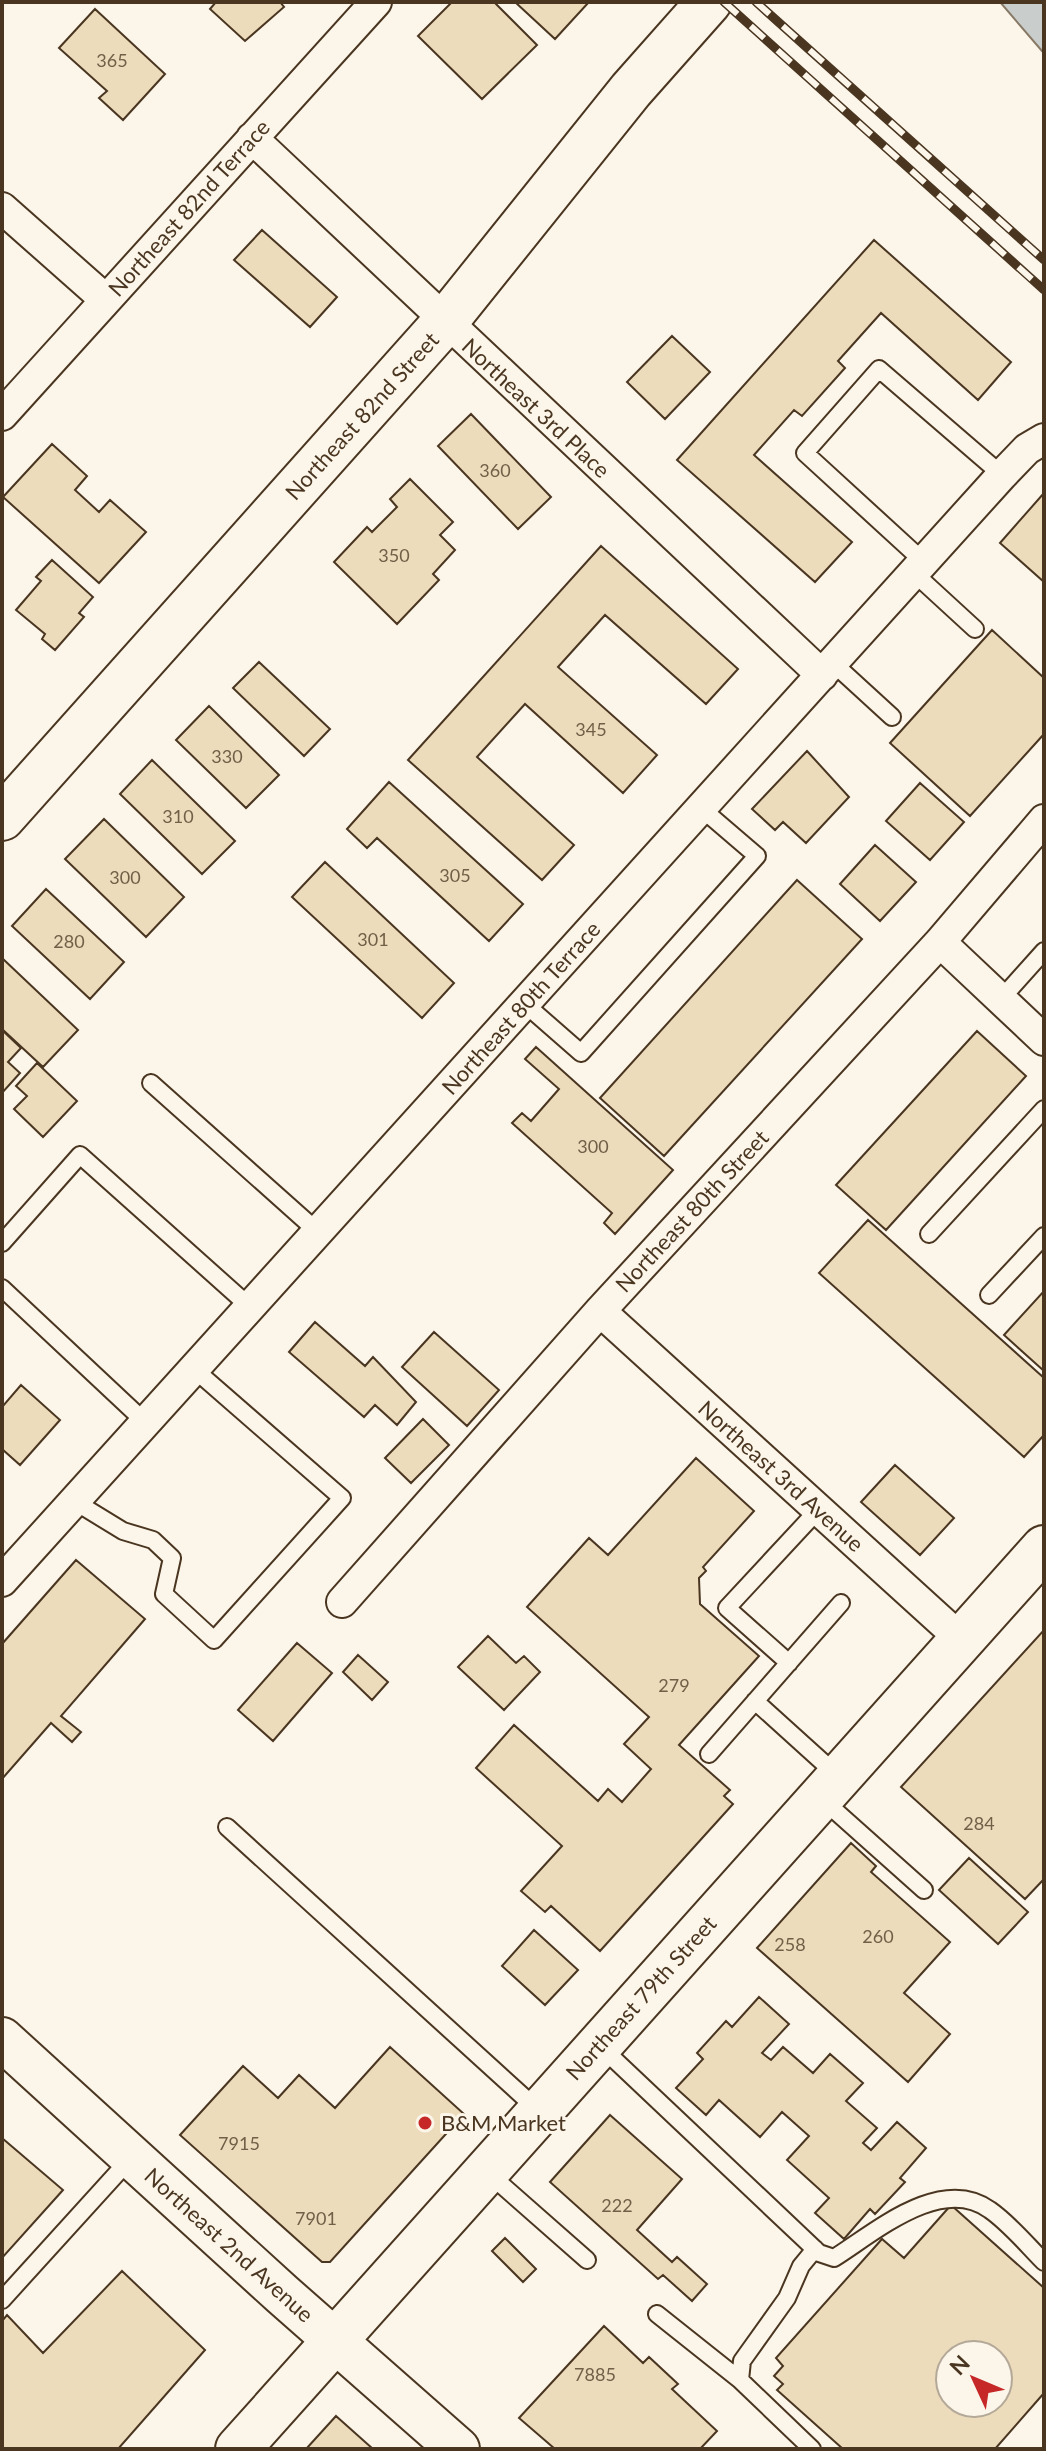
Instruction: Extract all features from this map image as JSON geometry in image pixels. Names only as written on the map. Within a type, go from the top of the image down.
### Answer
[{"type":"main road","name":"Northeast 82nd Street","points":[[2,818],[445,322],[631,90],[709,2]]},
{"type":"main road","name":"Northeast 79th Street","points":[[238,2449],[1044,1548]]},
{"type":"main road","name":"Northeast 2nd Avenue","points":[[2,2039],[458,2449]]},
{"type":"street","name":"Northeast 82nd Terrace","points":[[2,415],[376,2]]},
{"type":"street","name":"Northeast 3rd Place","points":[[252,138],[445,322],[828,669]]},
{"type":"street","points":[[2,208],[106,300]]},
{"type":"street","name":"Northeast 80th Terrace","points":[[2,1581],[1002,475],[1027,449],[1044,439]]},
{"type":"street","name":"Northeast 80th Street","points":[[342,1602],[600,1311],[940,942],[1044,820]]},
{"type":"street","points":[[940,942],[1044,1040]]},
{"type":"street","name":"Northeast 3rd Avenue","points":[[600,1311],[962,1640]]},
{"type":"lane","points":[[975,629],[805,453],[879,369],[1002,475]]},
{"type":"lane","points":[[828,669],[892,717]]},
{"type":"lane","points":[[525,1004],[581,1053],[757,856],[701,808]]},
{"type":"lane","points":[[1001,999],[1044,951]]},
{"type":"lane","points":[[151,1083],[318,1232]]},
{"type":"lane","points":[[929,1234],[1044,1109]]},
{"type":"lane","points":[[2,1243],[80,1155],[250,1307]]},
{"type":"lane","points":[[989,1295],[1044,1236]]},
{"type":"lane","points":[[2,1288],[145,1422]]},
{"type":"lane","points":[[74,1501],[123,1531],[153,1540],[172,1558],[164,1594],[214,1640],[342,1498],[194,1369]]},
{"type":"lane","points":[[789,1663],[727,1608],[818,1510]]},
{"type":"lane","points":[[709,1754],[841,1603]]},
{"type":"lane","points":[[755,1701],[924,1890]]},
{"type":"lane","points":[[227,1827],[539,2111]]},
{"type":"lane","points":[[599,2045],[815,2249],[834,2258],[894,2220],[939,2199],[965,2200],[988,2208],[1044,2262]]},
{"type":"lane","points":[[2,2300],[131,2157]]},
{"type":"lane","points":[[486,2171],[587,2260]]},
{"type":"lane","points":[[740,2380],[742,2361],[787,2298],[801,2266],[815,2249]]},
{"type":"lane","points":[[657,2314],[740,2380],[812,2449]]},
{"type":"shaded area","points":[[1000,2],[1044,2],[1044,53],[1042,51]]},
{"type":"building","points":[[216,2],[280,2],[284,7],[245,41],[210,9]]},
{"type":"building","points":[[452,2],[494,2],[537,45],[482,99],[418,36]]},
{"type":"building","points":[[515,2],[589,2],[555,39]]},
{"type":"building","points":[[95,9],[165,74],[123,120],[99,98],[107,91],[59,48]]},
{"type":"building","points":[[262,230],[337,297],[310,327],[234,260]]},
{"type":"building","points":[[874,240],[1011,362],[978,400],[881,313],[838,361],[845,368],[802,416],[794,410],[754,455],[852,542],[815,582],[677,460]]},
{"type":"building","points":[[672,336],[710,372],[665,419],[627,382]]},
{"type":"building","points":[[471,414],[551,497],[518,529],[438,446]]},
{"type":"building","points":[[52,444],[87,476],[75,490],[99,512],[110,500],[146,532],[99,583],[3,497]]},
{"type":"building","points":[[410,479],[453,522],[440,535],[455,550],[433,574],[439,580],[397,624],[334,562],[367,527],[372,532],[397,507],[390,499]]},
{"type":"building","points":[[1044,493],[1044,582],[1000,543]]},
{"type":"building","points":[[601,546],[738,669],[706,704],[605,615],[558,667],[657,755],[623,793],[525,704],[477,757],[574,845],[542,880],[408,760]]},
{"type":"building","points":[[52,560],[93,597],[79,613],[84,617],[55,650],[42,639],[45,634],[16,610],[41,581],[36,577]]},
{"type":"building","points":[[992,630],[1044,678],[1044,734],[970,816],[890,743]]},
{"type":"building","points":[[259,662],[330,729],[304,756],[233,688]]},
{"type":"building","points":[[209,706],[279,775],[246,808],[176,740]]},
{"type":"building","points":[[807,751],[849,797],[806,843],[783,822],[775,830],[752,809]]},
{"type":"building","points":[[152,760],[235,841],[202,874],[120,794]]},
{"type":"building","points":[[389,782],[523,904],[489,941],[377,838],[367,848],[347,829]]},
{"type":"building","points":[[920,783],[964,822],[930,860],[886,821]]},
{"type":"building","points":[[104,819],[184,897],[146,937],[65,859]]},
{"type":"building","points":[[875,845],[916,882],[880,921],[840,884]]},
{"type":"building","points":[[325,862],[454,983],[422,1018],[292,897]]},
{"type":"building","points":[[797,880],[862,939],[664,1156],[600,1098]]},
{"type":"building","points":[[46,889],[124,962],[90,999],[12,926]]},
{"type":"building","points":[[2,958],[78,1030],[43,1067],[2,1029]]},
{"type":"building","points":[[2,1030],[21,1048],[8,1062],[20,1073],[2,1093]]},
{"type":"building","points":[[977,1031],[1026,1076],[886,1230],[836,1185]]},
{"type":"building","points":[[536,1047],[673,1170],[615,1234],[604,1223],[612,1213],[512,1123],[522,1113],[531,1121],[559,1089],[525,1059]]},
{"type":"building","points":[[37,1063],[77,1101],[43,1137],[14,1109],[27,1096],[16,1086]]},
{"type":"building","points":[[868,1220],[1044,1378],[1044,1435],[1024,1457],[819,1273]]},
{"type":"building","points":[[1044,1291],[1044,1371],[1004,1335]]},
{"type":"building","points":[[315,1322],[365,1366],[373,1357],[416,1402],[397,1425],[375,1405],[364,1417],[289,1352]]},
{"type":"building","points":[[434,1332],[499,1390],[467,1426],[402,1367]]},
{"type":"building","points":[[21,1385],[60,1420],[20,1465],[2,1449],[2,1407]]},
{"type":"building","points":[[423,1419],[449,1445],[411,1483],[385,1458]]},
{"type":"building","points":[[696,1458],[754,1511],[703,1567],[706,1571],[699,1578],[700,1604],[759,1656],[679,1745],[730,1790],[724,1796],[733,1804],[600,1951],[551,1906],[545,1912],[521,1891],[562,1846],[476,1768],[514,1725],[598,1801],[608,1789],[622,1802],[651,1769],[624,1744],[649,1717],[527,1607],[589,1538],[608,1555]]},
{"type":"building","points":[[895,1465],[954,1518],[920,1555],[861,1502]]},
{"type":"building","points":[[76,1560],[145,1619],[61,1716],[81,1732],[72,1742],[51,1723],[2,1779],[2,1644]]},
{"type":"building","points":[[1044,1630],[1044,1879],[1025,1899],[901,1787]]},
{"type":"building","points":[[488,1636],[516,1663],[524,1656],[540,1672],[504,1710],[458,1667]]},
{"type":"building","points":[[297,1643],[332,1673],[273,1741],[238,1710]]},
{"type":"building","points":[[358,1655],[388,1682],[372,1700],[343,1672]]},
{"type":"building","points":[[851,1843],[876,1866],[871,1872],[950,1942],[904,1993],[950,2034],[908,2082],[757,1948]]},
{"type":"building","points":[[969,1858],[1028,1912],[998,1944],[939,1890]]},
{"type":"building","points":[[534,1930],[578,1970],[545,2005],[502,1966]]},
{"type":"building","points":[[759,1997],[789,2024],[762,2053],[771,2060],[783,2047],[813,2073],[830,2054],[863,2083],[846,2101],[877,2128],[863,2143],[871,2150],[897,2122],[926,2148],[900,2178],[905,2182],[875,2214],[870,2209],[844,2239],[815,2213],[829,2198],[787,2160],[809,2136],[782,2112],[760,2137],[719,2100],[706,2115],[676,2088],[703,2059],[697,2053],[726,2021],[732,2027]]},
{"type":"building","points":[[390,2047],[464,2114],[330,2262],[322,2262],[180,2135],[243,2066],[278,2098],[299,2075],[335,2108]]},
{"type":"building","points":[[610,2115],[682,2179],[637,2230],[672,2262],[677,2257],[707,2284],[692,2301],[663,2275],[658,2279],[550,2182]]},
{"type":"building","points":[[2,2138],[63,2190],[2,2258]]},
{"type":"building","points":[[951,2205],[1044,2288],[1044,2393],[995,2449],[843,2449],[777,2390],[783,2384],[774,2376],[783,2366],[776,2358],[882,2239],[904,2258]]},
{"type":"building","points":[[505,2238],[536,2269],[523,2282],[492,2251]]},
{"type":"building","points":[[122,2271],[205,2350],[118,2449],[2,2449],[2,2321],[7,2315],[43,2353]]},
{"type":"building","points":[[604,2326],[643,2363],[649,2357],[678,2384],[672,2389],[717,2431],[700,2449],[555,2449],[519,2418]]},
{"type":"building","points":[[336,2416],[373,2449],[306,2449]]},
{"type":"railway","points":[[724,2],[1044,290]]},
{"type":"railway","points":[[756,2],[1044,260]]},
{"type":"place","name":"B&M Market","points":[[425,2123]]}]
